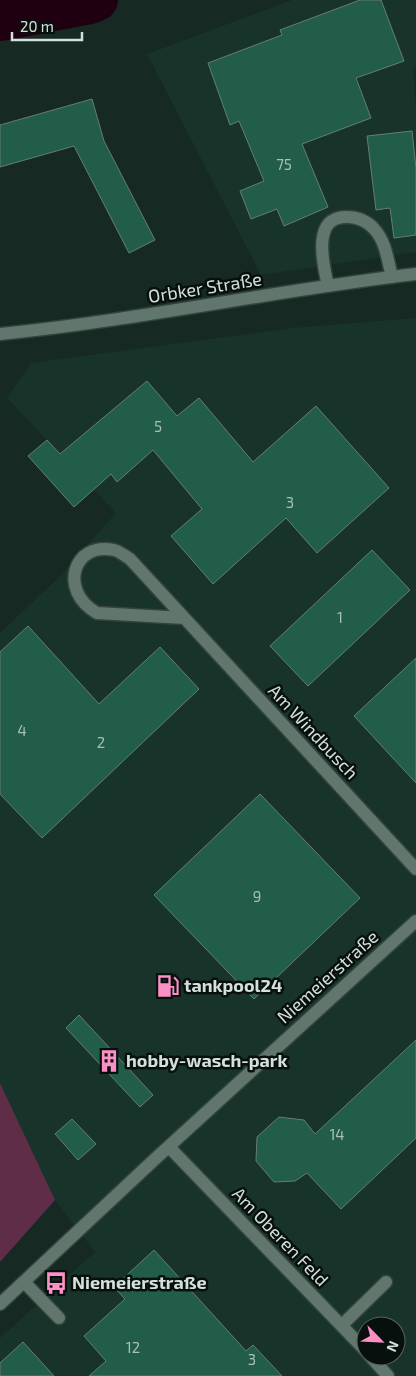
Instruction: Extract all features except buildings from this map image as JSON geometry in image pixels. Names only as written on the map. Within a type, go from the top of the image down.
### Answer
[{"type":"street","points":[[328,286],[321,248],[323,233],[331,222],[342,216],[355,217],[368,222],[375,230],[382,240],[392,277]]},
{"type":"street","name":"Orbker Straße","points":[[0,334],[192,308],[416,274]]},
{"type":"street","name":"Am Windbusch","points":[[184,618],[97,614],[86,607],[77,596],[73,584],[77,566],[85,555],[100,549],[115,550],[130,559],[416,869]]},
{"type":"street","name":"Niemeierstraße","points":[[0,1304],[168,1147],[416,921]]},
{"type":"street","name":"Am Oberen Feld","points":[[168,1147],[356,1341]]},
{"type":"street","points":[[24,1282],[59,1318]]},
{"type":"street","points":[[342,1325],[386,1282]]},
{"type":"street","points":[[379,1366],[388,1376]]},
{"type":"shaded area","points":[[292,0],[416,0],[416,67],[413,68],[416,108],[416,252],[261,275],[147,54]]},
{"type":"shaded area","points":[[416,318],[416,1376],[0,1376],[0,1338],[95,1252],[55,1200],[0,1083],[0,633],[58,578],[116,513],[7,398],[31,363],[293,328]]},
{"type":"shaded area","points":[[0,1083],[55,1200],[0,1262]]},
{"type":"waterway","points":[[0,20],[90,3],[97,0]]},
{"type":"place","name":"tankpool24","points":[[168,986]]},
{"type":"place","name":"hobby-wasch-park","points":[[109,1061]]},
{"type":"place","name":"Niemeierstraße","points":[[56,1283]]}]
